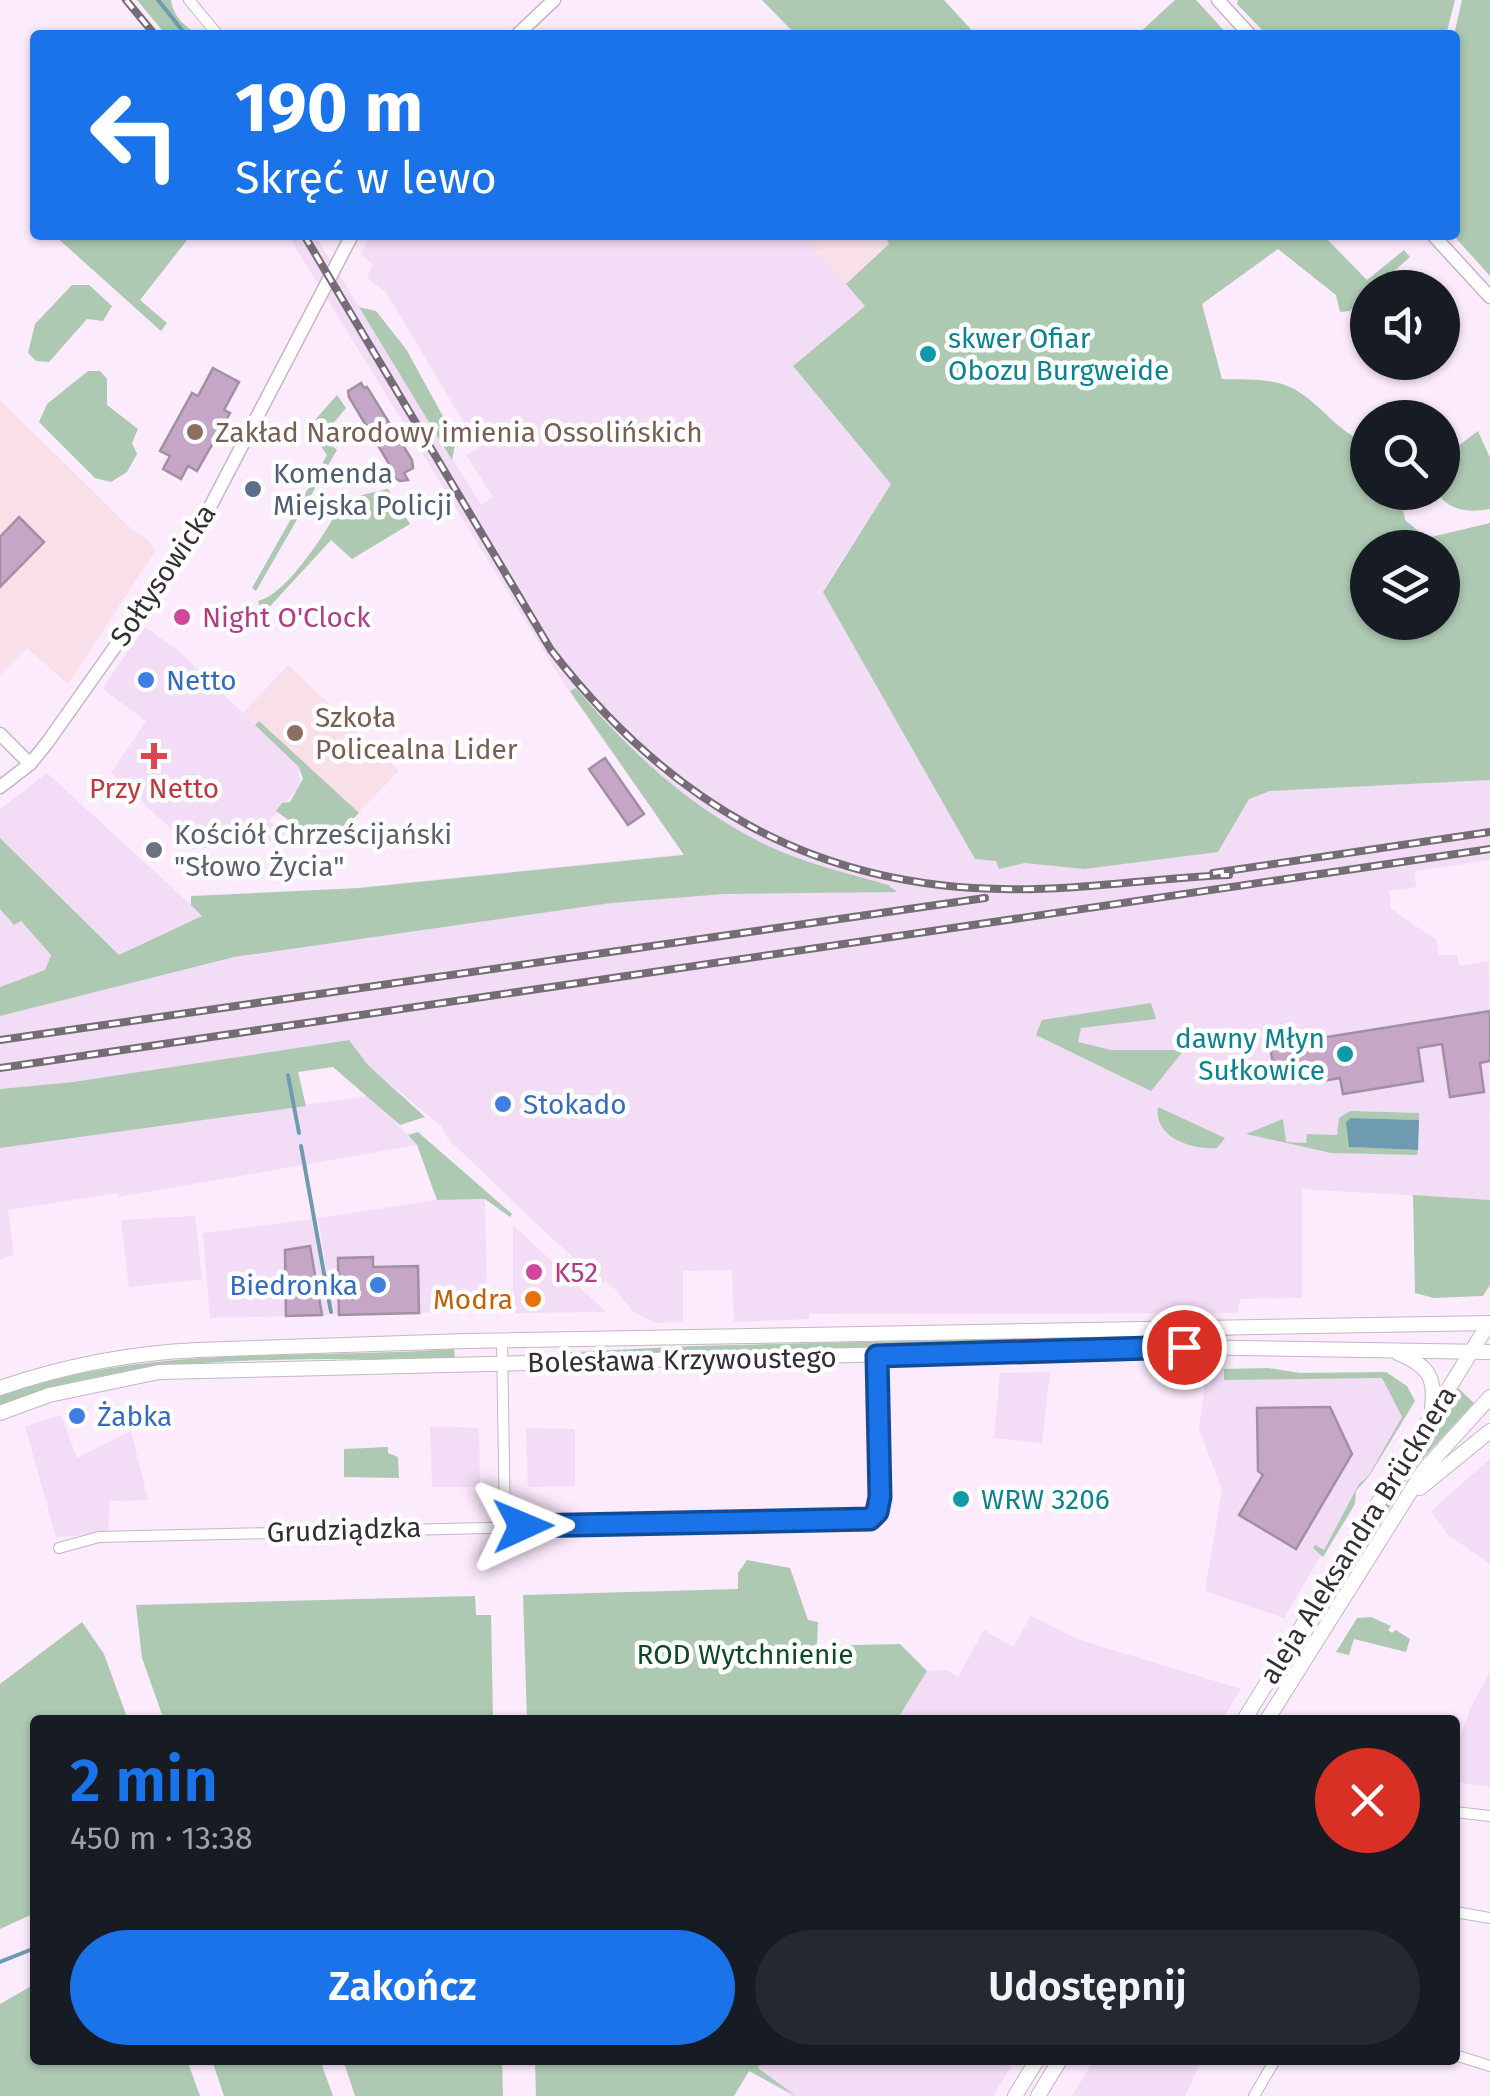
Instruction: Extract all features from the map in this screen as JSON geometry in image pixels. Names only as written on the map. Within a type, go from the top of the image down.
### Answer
[{"type":"main road","name":"Bolesława Krzywoustego","points":[[0,1388],[69,1367],[154,1352],[502,1341],[1490,1322]]},
{"type":"main road","name":"aleja Aleksandra Brücknera","points":[[1247,1715],[1490,1322]]},
{"type":"main road","name":"Bolesława Krzywoustego","points":[[0,1413],[48,1395],[159,1372],[1184,1347],[1490,1352]]},
{"type":"main road","points":[[1388,1349],[1420,1362],[1428,1371],[1434,1388],[1431,1413]]},
{"type":"main road","name":"aleja Aleksandra Brücknera","points":[[1270,1715],[1435,1456],[1490,1397]]},
{"type":"main road","points":[[1405,1502],[1461,1450],[1490,1431]]},
{"type":"main road","points":[[1015,2096],[1034,2065]]},
{"type":"main road","points":[[1038,2096],[1057,2065]]},
{"type":"street","points":[[189,0],[214,30]]},
{"type":"street","points":[[523,30],[554,0]]},
{"type":"street","points":[[1218,0],[1245,30]]},
{"type":"street","name":"Sołtysowicka","points":[[0,787],[30,764],[199,528],[349,240]]},
{"type":"street","points":[[1438,240],[1490,297]]},
{"type":"street","points":[[0,734],[30,764]]},
{"type":"street","points":[[502,1341],[505,1526]]},
{"type":"street","name":"Grudziądzka","points":[[60,1548],[100,1537],[870,1519],[877,1512],[880,1497],[877,1356]]},
{"type":"street","points":[[1460,1813],[1490,1816]]},
{"type":"street","points":[[1460,1913],[1490,1918]]},
{"type":"street","points":[[1460,2057],[1490,2066]]},
{"type":"street","points":[[1254,2096],[1273,2065]]},
{"type":"shaded area","points":[[291,240],[318,240],[481,505],[493,497],[466,455],[479,448],[386,292],[367,278],[373,265],[361,254],[368,240],[806,240],[865,305],[793,366],[891,484],[824,588],[975,859],[1038,864],[1218,852],[1249,798],[1270,791],[1490,780],[1490,860],[1415,871],[1416,887],[1389,891],[1391,909],[1436,940],[1439,955],[1457,955],[1459,966],[1489,961],[1490,1200],[1302,1189],[1302,1298],[1240,1299],[1238,1313],[809,1314],[809,1319],[734,1322],[732,1270],[683,1271],[683,1322],[656,1323],[632,1311],[615,1289],[605,1281],[601,1283],[542,1229],[448,1139],[441,1126],[368,1065],[349,1040],[73,1082],[0,1089],[0,1016],[60,1001],[118,955],[0,838],[0,809],[47,773],[191,905],[684,854],[569,692]]},
{"type":"shaded area","points":[[806,240],[894,240],[846,284]]},
{"type":"shaded area","points":[[0,400],[155,551],[68,684],[27,648],[0,675]]},
{"type":"shaded area","points":[[145,627],[181,653],[299,767],[301,786],[269,821],[285,833],[279,840],[193,849],[111,773],[146,721],[104,690],[104,686]]},
{"type":"shaded area","points":[[288,665],[399,771],[354,817],[243,713]]},
{"type":"shaded area","points":[[0,909],[13,924],[20,921],[51,955],[45,970],[0,987]]},
{"type":"shaded area","points":[[370,1096],[417,1145],[119,1197],[118,1193],[8,1210],[14,1255],[0,1260],[0,1148]]},
{"type":"shaded area","points":[[485,1199],[487,1311],[334,1315],[318,1218],[437,1200]]},
{"type":"shaded area","points":[[195,1216],[202,1279],[129,1287],[121,1220]]},
{"type":"shaded area","points":[[313,1219],[329,1315],[210,1318],[203,1233]]},
{"type":"shaded area","points":[[513,1225],[606,1312],[513,1313]]},
{"type":"shaded area","points":[[1207,1369],[1224,1369],[1225,1380],[1383,1378],[1402,1417],[1369,1475],[1353,1494],[1284,1618],[1205,1591],[1222,1490],[1199,1429]]},
{"type":"shaded area","points":[[1050,1372],[1042,1443],[994,1438],[1000,1373]]},
{"type":"shaded area","points":[[61,1415],[77,1458],[131,1431],[148,1500],[110,1501],[108,1534],[56,1537],[25,1426]]},
{"type":"shaded area","points":[[430,1426],[479,1428],[480,1487],[432,1487]]},
{"type":"shaded area","points":[[526,1428],[575,1429],[575,1486],[528,1487]]},
{"type":"shaded area","points":[[1490,1459],[1490,1564],[1447,1534],[1431,1511]]},
{"type":"shaded area","points":[[1031,1616],[1077,1639],[1241,1689],[1225,1715],[900,1715],[927,1671],[946,1670],[958,1677],[984,1630],[1013,1647]]},
{"type":"shaded area","points":[[1490,1672],[1490,1787],[1460,1783],[1460,1737]]},
{"type":"shaded area","points":[[752,2065],[1012,2065],[993,2096],[791,2096],[749,2070]]},
{"type":"shaded area","points":[[1091,2065],[1200,2065],[1185,2096],[1072,2096]]},
{"type":"green space","points":[[137,0],[171,0],[182,22],[193,30],[162,30]]},
{"type":"green space","points":[[762,0],[944,0],[971,30],[791,30]]},
{"type":"green space","points":[[1175,0],[1196,0],[1223,30],[1142,30]]},
{"type":"green space","points":[[1238,0],[1455,0],[1447,30],[1262,30],[1237,4]]},
{"type":"green space","points":[[1462,0],[1490,0],[1490,276],[1458,240],[1460,30],[1455,30]]},
{"type":"green space","points":[[60,240],[187,240],[140,300],[167,323],[161,331]]},
{"type":"green space","points":[[887,240],[1328,240],[1357,270],[1350,270],[1350,311],[1340,312],[1336,295],[1278,249],[1202,304],[1222,379],[1281,384],[1308,398],[1350,434],[1350,510],[1403,510],[1405,520],[1417,530],[1350,530],[1350,640],[1460,640],[1460,530],[1490,523],[1490,780],[1270,791],[1249,799],[1218,852],[1084,869],[1025,863],[999,869],[996,861],[975,859],[823,592],[891,484],[793,366],[865,306],[846,284],[889,244]]},
{"type":"green space","points":[[1404,250],[1410,257],[1395,270],[1379,270]]},
{"type":"green space","points":[[72,285],[89,285],[112,306],[103,321],[87,319],[49,362],[36,361],[28,353],[35,324]]},
{"type":"green space","points":[[359,307],[376,311],[406,349],[456,440],[452,460]]},
{"type":"green space","points":[[88,371],[100,371],[107,379],[107,405],[138,429],[132,443],[137,454],[127,472],[111,482],[95,478],[39,422],[47,404]]},
{"type":"green space","points":[[337,395],[346,408],[322,437],[337,450],[256,591],[252,588],[327,455],[308,428]]},
{"type":"green space","points":[[1478,431],[1490,458],[1490,509],[1460,509],[1460,444]]},
{"type":"green space","points":[[388,489],[410,524],[352,559],[331,540],[262,615],[258,601],[270,596],[294,573],[344,499]]},
{"type":"green space","points":[[576,688],[639,755],[710,813],[779,851],[888,885],[897,892],[724,894],[611,903],[234,957],[0,1016],[0,987],[45,970],[51,955],[21,921],[14,925],[0,909],[0,838],[119,955],[202,916],[191,905],[191,896],[359,888],[684,855],[570,691]]},
{"type":"green space","points":[[259,721],[359,813],[347,825],[309,835],[276,811],[282,803],[290,802],[303,779],[299,767],[255,725]]},
{"type":"green space","points":[[1151,1003],[1156,1019],[1081,1028],[1078,1042],[1111,1050],[1184,1050],[1151,1091],[1036,1035],[1042,1020]]},
{"type":"green space","points":[[349,1040],[368,1065],[425,1117],[400,1125],[333,1067],[298,1072],[306,1106],[0,1148],[0,1089],[73,1082]]},
{"type":"green space","points":[[1158,1107],[1225,1138],[1217,1148],[1177,1140],[1162,1127]]},
{"type":"green space","points":[[1350,1111],[1419,1113],[1419,1120],[1352,1118],[1349,1147],[1418,1150],[1417,1155],[1331,1153],[1246,1134],[1283,1119],[1286,1142],[1306,1143],[1307,1134],[1337,1135],[1339,1118]]},
{"type":"green space","points":[[418,1132],[512,1214],[510,1217],[485,1199],[437,1200],[417,1145],[408,1135]]},
{"type":"green space","points":[[1413,1195],[1490,1200],[1490,1285],[1483,1296],[1434,1298],[1415,1293]]},
{"type":"green space","points":[[1237,1335],[1101,1344],[518,1355],[694,1346]]},
{"type":"green space","points":[[454,1349],[455,1358],[167,1366],[54,1387],[0,1406],[0,1396],[55,1379],[112,1368],[225,1357]]},
{"type":"green space","points":[[1268,1368],[1300,1373],[1386,1372],[1407,1386],[1415,1401],[1370,1475],[1356,1491],[1355,1504],[1323,1557],[1313,1548],[1315,1545],[1324,1550],[1359,1484],[1369,1475],[1402,1417],[1382,1378],[1224,1380],[1224,1369]]},
{"type":"green space","points":[[1458,1388],[1474,1403],[1415,1467],[1328,1604],[1326,1601]]},
{"type":"green space","points":[[388,1447],[388,1453],[398,1457],[399,1478],[344,1477],[344,1449]]},
{"type":"green space","name":"ROD Wytchnienie","points":[[747,1560],[790,1568],[808,1620],[818,1622],[817,1646],[900,1644],[927,1671],[900,1715],[527,1715],[523,1595],[738,1589],[738,1573]]},
{"type":"green space","points":[[475,1596],[476,1615],[491,1615],[493,1715],[162,1715],[142,1658],[136,1605]]},
{"type":"green space","points":[[1371,1617],[1391,1626],[1388,1630],[1392,1633],[1396,1630],[1410,1639],[1406,1652],[1354,1639],[1349,1655],[1336,1652],[1357,1618]]},
{"type":"green space","points":[[82,1622],[104,1654],[126,1715],[30,1715],[30,1915],[0,1929],[0,1684]]},
{"type":"green space","points":[[30,1987],[30,2065],[189,2065],[200,2096],[0,2096],[0,2004]]},
{"type":"green space","points":[[214,2065],[322,2065],[333,2096],[224,2096]]},
{"type":"green space","points":[[345,2065],[502,2065],[503,2096],[355,2096]]},
{"type":"green space","points":[[535,2065],[760,2065],[758,2068],[796,2096],[749,2071],[734,2096],[536,2096]]},
{"type":"water","points":[[1351,1118],[1419,1120],[1418,1150],[1349,1147],[1346,1122]]},
{"type":"building","name":"Zakład Narodowy imienia Ossolińskich","points":[[213,368],[239,382],[224,410],[230,413],[197,471],[188,466],[181,479],[163,469],[170,456],[160,451],[192,393],[198,396]]},
{"type":"building","points":[[361,383],[412,460],[413,468],[404,473],[408,480],[400,481],[389,475],[394,472],[349,397],[348,391]]},
{"type":"building","points":[[19,517],[44,542],[0,587],[0,537]]},
{"type":"building","points":[[605,758],[644,814],[628,825],[589,769]]},
{"type":"building","name":"dawny Młyn Sułkowice","points":[[1490,1011],[1490,1061],[1480,1063],[1484,1092],[1450,1097],[1442,1044],[1418,1048],[1423,1081],[1343,1094],[1340,1078],[1323,1081],[1321,1068],[1284,1074],[1286,1082],[1276,1083],[1270,1046]]},
{"type":"building","points":[[310,1246],[322,1315],[286,1316],[285,1250]]},
{"type":"building","name":"Biedronka","points":[[373,1257],[373,1267],[418,1266],[419,1313],[339,1315],[338,1258]]},
{"type":"building","points":[[1330,1407],[1352,1454],[1296,1549],[1239,1515],[1263,1475],[1258,1471],[1257,1408]]},
{"type":"waterway","points":[[158,0],[182,30]]},
{"type":"waterway","points":[[288,1075],[299,1133]]},
{"type":"waterway","points":[[301,1146],[331,1312]]},
{"type":"waterway","points":[[0,1962],[30,1950]]},
{"type":"railway","points":[[126,0],[151,30]]},
{"type":"railway","points":[[307,240],[551,650],[643,750],[694,791],[748,825],[805,852],[866,871],[932,884],[1030,889],[1229,875]]},
{"type":"railway","points":[[1213,873],[1490,832]]},
{"type":"railway","points":[[0,1068],[1490,849]]},
{"type":"railway","points":[[0,1040],[985,898]]},
{"type":"place","name":"skwer Ofiar Obozu Burgweide","points":[[928,354]]},
{"type":"place","name":"Zakład Narodowy imienia Ossolińskich","points":[[195,432]]},
{"type":"place","name":"Komenda Miejska Policji","points":[[253,489]]},
{"type":"place","name":"Night O'Clock","points":[[182,617]]},
{"type":"place","name":"Netto","points":[[146,680]]},
{"type":"place","name":"Szkoła Policealna Lider","points":[[295,733]]},
{"type":"place","name":"Przy Netto","points":[[154,756]]},
{"type":"place","name":"Kościół Chrześcijański \"Słowo Życia\"","points":[[154,850]]},
{"type":"place","name":"dawny Młyn Sułkowice","points":[[1345,1054]]},
{"type":"place","name":"Stokado","points":[[503,1104]]},
{"type":"place","name":"K52","points":[[534,1272]]},
{"type":"place","name":"Biedronka","points":[[378,1285]]},
{"type":"place","name":"Modra","points":[[533,1299]]},
{"type":"place","name":"Żabka","points":[[77,1416]]},
{"type":"place","name":"WRW 3206","points":[[961,1499]]},
{"type":"route","points":[[523,1526],[870,1519],[877,1512],[880,1497],[877,1356],[1184,1347]]}]
